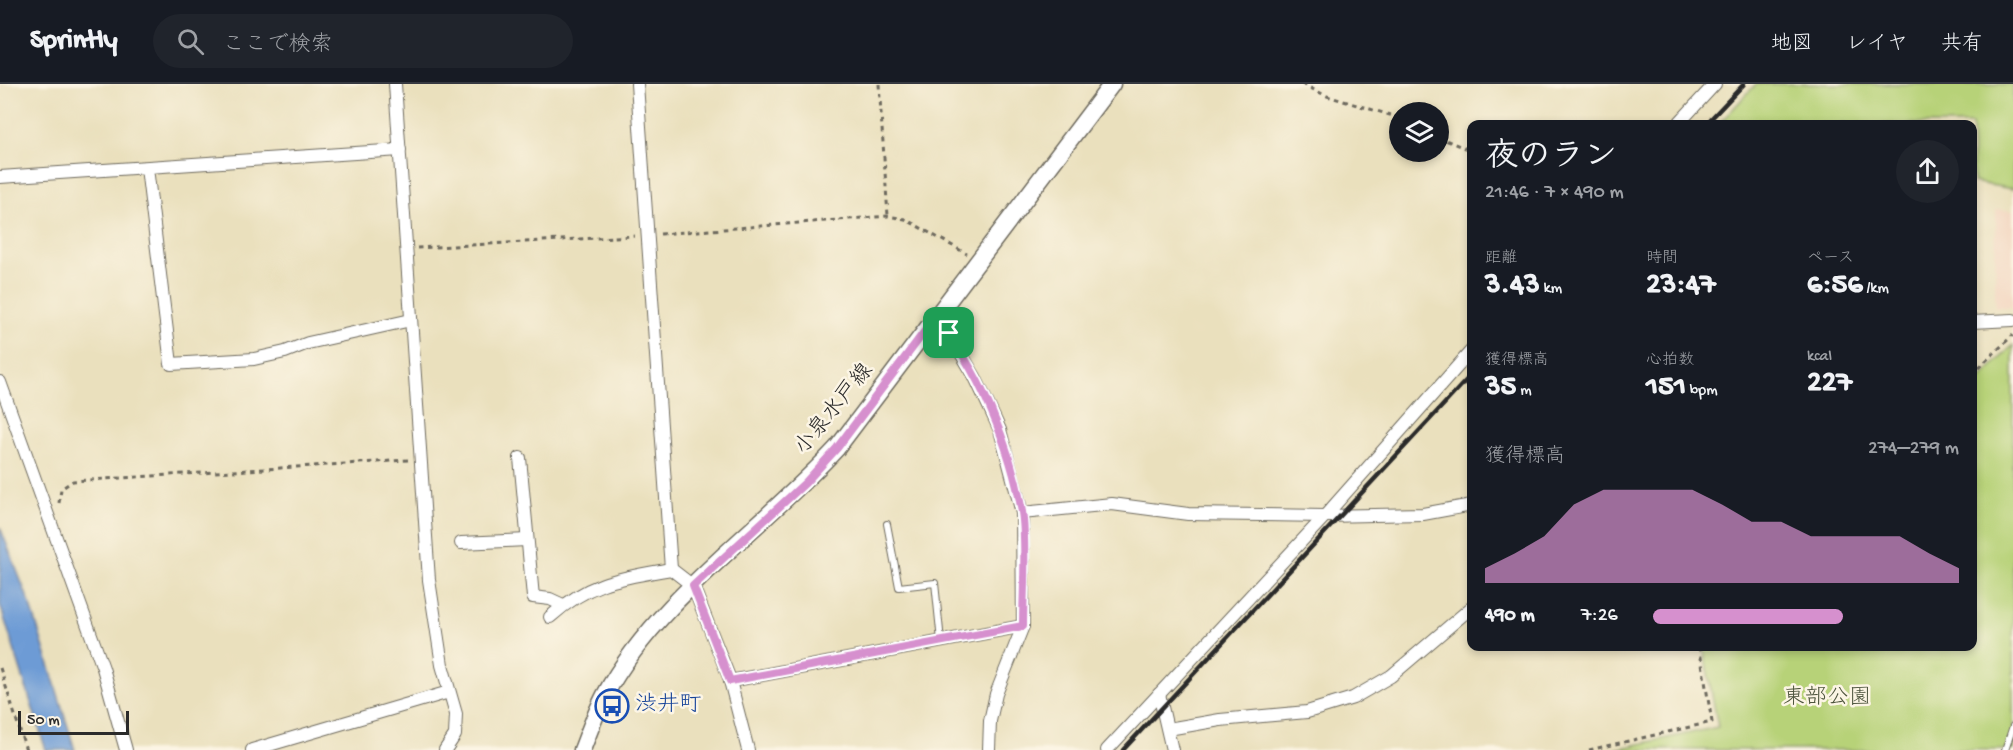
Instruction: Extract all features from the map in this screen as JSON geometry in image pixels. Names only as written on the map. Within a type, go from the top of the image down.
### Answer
[{"type":"main road","name":"小泉水戸線","points":[[582,750],[597,712],[617,676],[662,616],[805,483],[837,448],[1112,84]]},
{"type":"street","points":[[395,84],[429,580],[442,665],[456,714],[455,735],[445,750]]},
{"type":"street","points":[[637,84],[671,569],[693,586],[730,681],[748,750]]},
{"type":"street","points":[[1682,120],[1716,84]]},
{"type":"street","points":[[0,177],[400,150]]},
{"type":"street","points":[[147,168],[171,364],[254,359],[285,352],[308,343],[411,320]]},
{"type":"street","points":[[934,319],[949,333],[980,388],[999,430],[1022,513],[1023,626],[996,694],[990,721],[988,750]]},
{"type":"street","points":[[1977,322],[2013,320]]},
{"type":"street","points":[[1107,750],[1325,516],[1467,356]]},
{"type":"street","points":[[0,382],[103,668],[126,750]]},
{"type":"street","points":[[520,458],[533,597],[550,598],[563,605]]},
{"type":"street","points":[[1022,513],[1112,504],[1188,514],[1325,516],[1423,514],[1467,506]]},
{"type":"street","points":[[461,543],[526,540]]},
{"type":"street","points":[[550,618],[563,605],[595,585],[671,569]]},
{"type":"street","points":[[1168,729],[1220,720],[1307,712],[1353,698],[1391,676],[1467,614]]},
{"type":"street","points":[[730,681],[1023,626]]},
{"type":"street","points":[[252,750],[449,692]]},
{"type":"street","points":[[1159,694],[1172,750]]},
{"type":"lane","points":[[887,524],[899,586],[935,584],[940,641]]},
{"type":"lane","points":[[2005,750],[2013,726]]},
{"type":"path","points":[[879,84],[888,216],[905,219],[978,261]]},
{"type":"path","points":[[1302,84],[1327,96],[1389,115]]},
{"type":"path","points":[[1449,142],[1467,149]]},
{"type":"path","points":[[1977,369],[2013,335]]},
{"type":"path","points":[[60,510],[61,489],[73,481],[419,460]]},
{"type":"path","points":[[1589,750],[1712,722],[1700,651]]},
{"type":"path","points":[[0,668],[26,750]]},
{"type":"shaded area","points":[[1996,209],[2013,211],[2013,307],[1995,307]]},
{"type":"green space","points":[[1756,84],[2013,84],[2013,189],[1977,183],[1977,120],[1723,120]]},
{"type":"green space","name":"東部公園","points":[[2013,345],[2013,750],[1612,750],[1718,727],[1704,651],[1977,651],[1977,382]]},
{"type":"water","points":[[0,527],[32,609],[75,750],[46,750],[0,605]]},
{"type":"railway","points":[[1710,120],[1744,84]]},
{"type":"railway","points":[[1123,750],[1467,379]]},
{"type":"place","name":"渋井町","points":[[612,706]]},
{"type":"route","points":[[934,319],[949,333],[975,377],[999,430],[1022,513],[1023,626],[730,681],[693,586],[805,483],[837,448],[934,319]]}]
